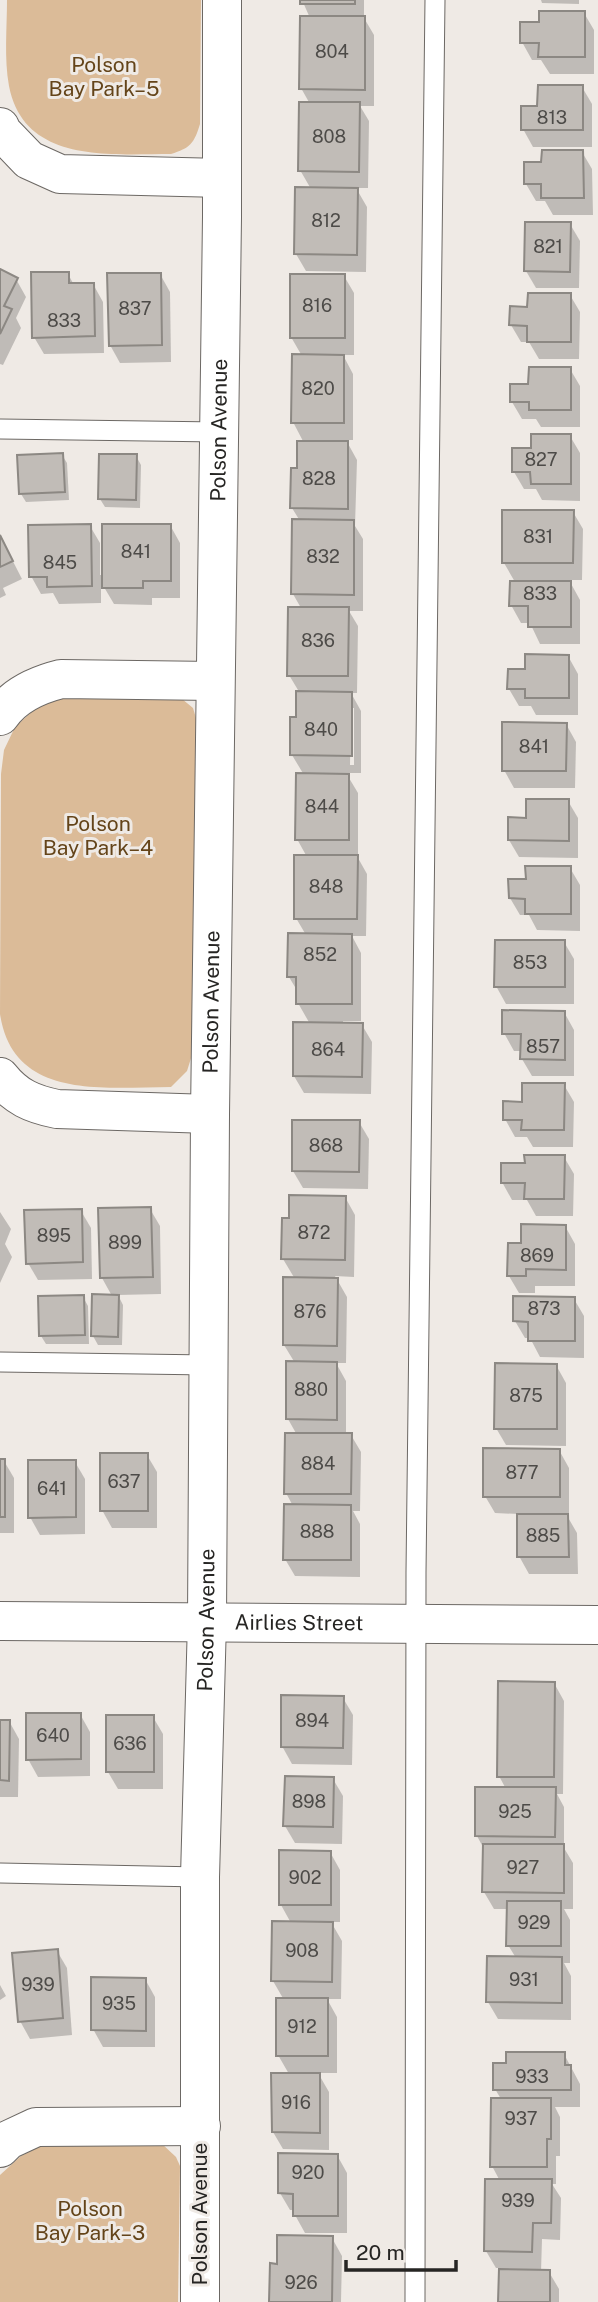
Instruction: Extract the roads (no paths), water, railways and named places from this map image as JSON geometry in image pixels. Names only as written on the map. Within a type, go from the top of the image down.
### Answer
[{"type":"street","name":"Polson Avenue","points":[[200,2302],[200,1877],[207,1622],[222,0]]},
{"type":"street","points":[[0,127],[29,160],[60,174],[222,178]]},
{"type":"street","points":[[0,716],[10,704],[28,691],[61,679],[214,681]]},
{"type":"street","points":[[0,1077],[21,1098],[57,1109],[210,1114]]},
{"type":"street","name":"Airlies Street","points":[[0,1621],[598,1625]]},
{"type":"street","name":"Polson Avenue","points":[[0,2148],[8,2140],[36,2127],[201,2126]]},
{"type":"lane","points":[[415,2302],[415,1623],[435,0]]},
{"type":"lane","points":[[0,429],[219,432]]},
{"type":"lane","points":[[0,1362],[209,1365]]},
{"type":"lane","points":[[0,1873],[200,1877]]},
{"type":"park label","name":"Polson Bay Park–5","points":[[104,77]]},
{"type":"park label","name":"Polson Bay Park–4","points":[[98,836]]},
{"type":"park label","name":"Polson Bay Park–3","points":[[90,2221]]}]
